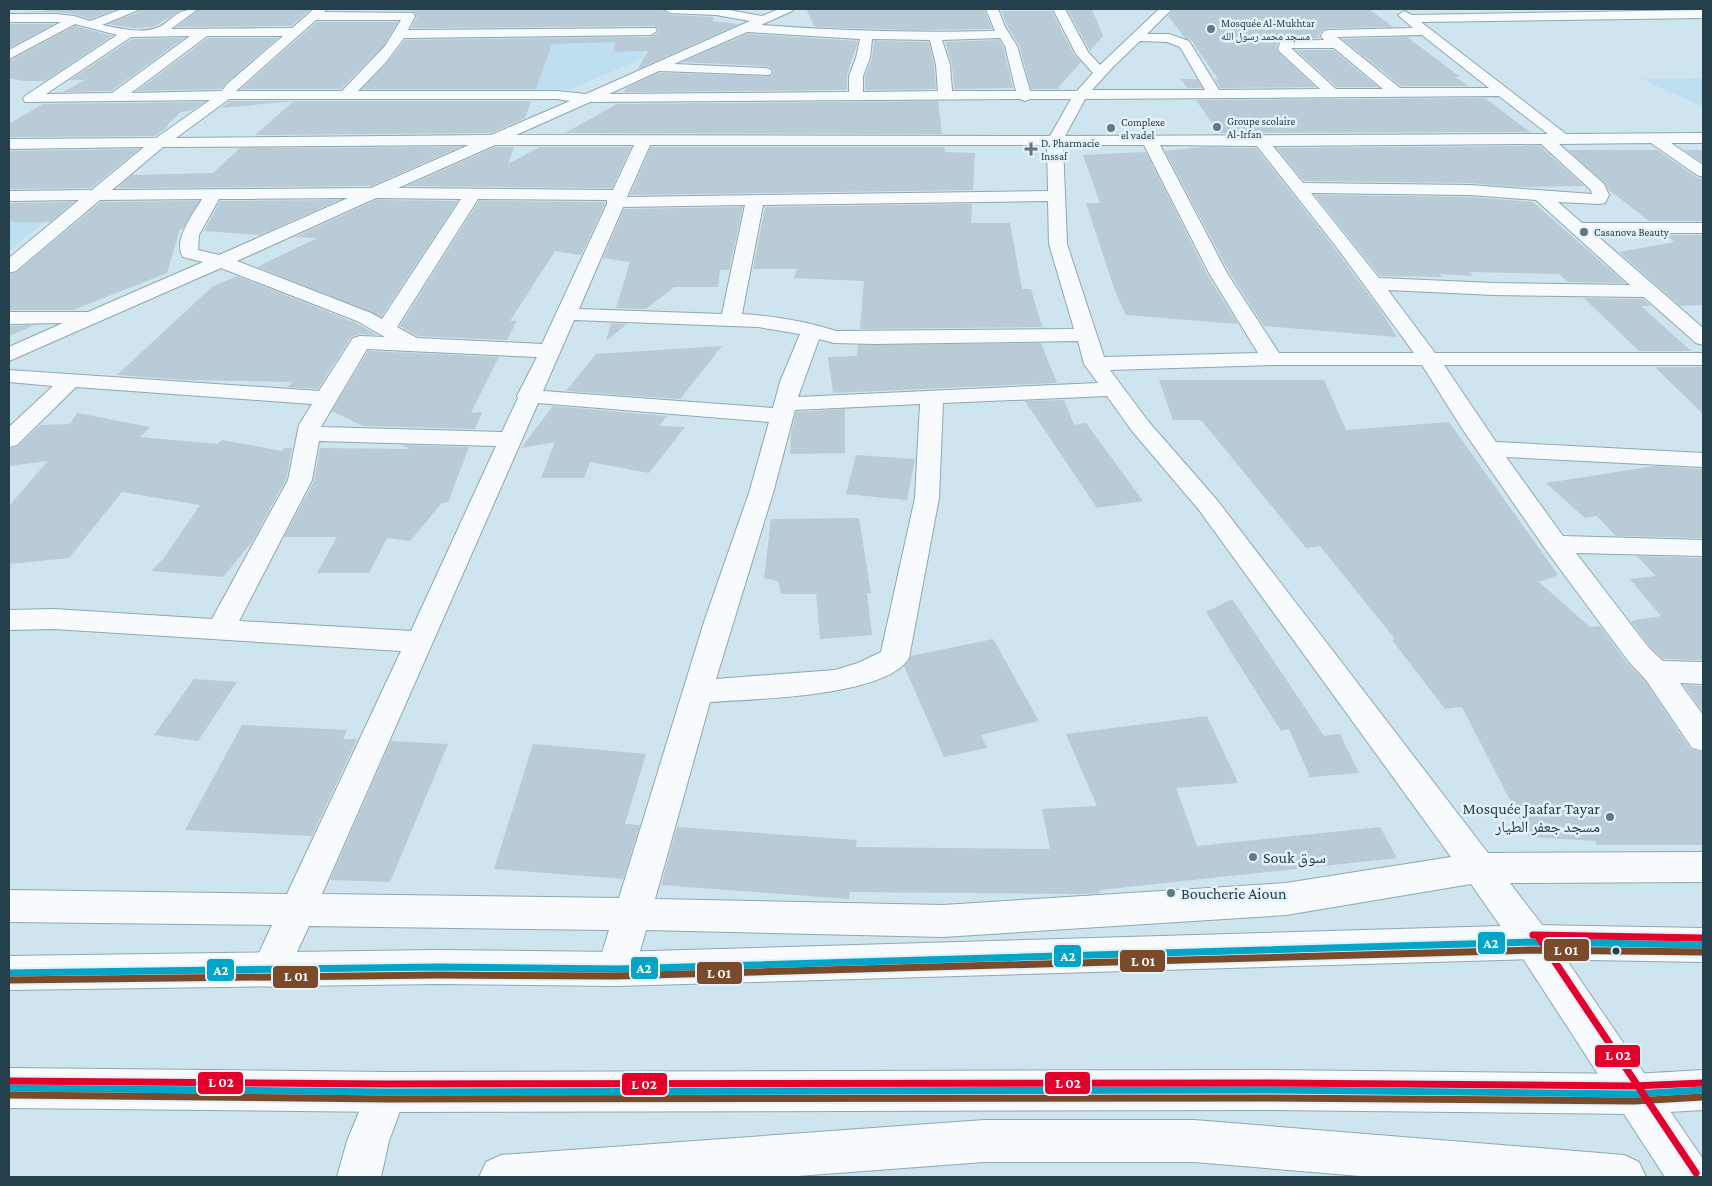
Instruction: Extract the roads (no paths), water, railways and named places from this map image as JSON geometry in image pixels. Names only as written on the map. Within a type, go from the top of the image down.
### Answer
[{"type":"main road","points":[[92,25],[132,9]]},
{"type":"main road","points":[[158,32],[192,9]]},
{"type":"main road","points":[[670,9],[716,11],[762,20]]},
{"type":"main road","points":[[744,35],[762,20],[788,9]]},
{"type":"main road","points":[[992,9],[1011,46],[1025,96]]},
{"type":"main road","points":[[1059,9],[1082,54],[1100,73]]},
{"type":"main road","points":[[1166,9],[1135,36],[1080,96],[1055,140],[1058,244],[1095,364],[1140,426],[1208,505],[1479,868],[1532,942],[1690,1177]]},
{"type":"main road","points":[[1396,9],[1564,140]]},
{"type":"main road","points":[[1529,9],[1542,16]]},
{"type":"main road","points":[[1646,9],[1658,15]]},
{"type":"main road","points":[[9,267],[98,196],[160,143],[226,95],[232,87],[318,12],[409,16],[402,34],[390,50],[345,96]]},
{"type":"main road","points":[[1409,19],[1703,14]]},
{"type":"main road","points":[[402,34],[649,36],[656,16]]},
{"type":"main road","points":[[9,18],[74,20],[102,29],[128,33],[295,32]]},
{"type":"main road","points":[[9,55],[74,20]]},
{"type":"main road","points":[[1398,94],[1327,36],[1328,34],[1424,31]]},
{"type":"main road","points":[[128,33],[23,99],[226,95],[557,95],[588,98],[1503,92]]},
{"type":"main road","points":[[116,97],[203,33]]},
{"type":"main road","points":[[9,355],[588,98],[636,76],[648,64],[724,37],[744,35],[935,36],[1004,34]]},
{"type":"main road","points":[[856,97],[856,76],[863,58],[864,44],[868,35]]},
{"type":"main road","points":[[935,36],[943,65],[945,97]]},
{"type":"main road","points":[[1135,36],[1169,38],[1185,44],[1215,94]]},
{"type":"main road","points":[[1332,93],[1284,48],[1285,44],[1337,44]]},
{"type":"main road","points":[[648,64],[767,67],[765,97]]},
{"type":"main road","points":[[1312,73],[1329,73]]},
{"type":"main road","points":[[1354,73],[1372,73]]},
{"type":"main road","points":[[1654,138],[1703,172]]},
{"type":"main road","points":[[9,144],[493,140],[1261,141],[1703,138]]},
{"type":"main road","points":[[270,970],[420,642],[548,351],[644,140]]},
{"type":"main road","points":[[1149,140],[1218,273],[1272,359]]},
{"type":"main road","points":[[1298,188],[1470,190],[1599,199],[1601,195],[1598,188],[1546,140]]},
{"type":"main road","points":[[1261,141],[1429,359],[1488,449],[1555,544],[1639,655],[1656,672],[1703,739]]},
{"type":"main road","points":[[9,196],[375,193],[616,199],[755,200],[1056,196]]},
{"type":"main road","points":[[214,194],[190,235],[189,253],[221,261],[364,316],[415,345]]},
{"type":"main road","points":[[386,329],[472,195]]},
{"type":"main road","points":[[1541,196],[1646,291],[1703,338]]},
{"type":"main road","points":[[731,320],[755,200]]},
{"type":"main road","points":[[1576,228],[1703,228]]},
{"type":"main road","points":[[1373,284],[1494,289],[1646,291]]},
{"type":"main road","points":[[565,314],[758,321],[812,330],[834,336],[1086,335]]},
{"type":"main road","points":[[9,318],[95,317]]},
{"type":"main road","points":[[616,969],[697,692],[761,492],[791,382],[812,330]]},
{"type":"main road","points":[[220,630],[300,480],[310,425],[360,342],[548,351]]},
{"type":"main road","points":[[1095,364],[1272,359],[1703,359]]},
{"type":"main road","points":[[9,376],[326,398]]},
{"type":"main road","points":[[9,440],[71,380]]},
{"type":"main road","points":[[528,396],[783,410],[932,397],[1113,389]]},
{"type":"main road","points":[[697,692],[835,681],[868,671],[894,658],[927,498],[932,397]]},
{"type":"main road","points":[[308,434],[509,439]]},
{"type":"main road","points":[[1488,449],[1703,460]]},
{"type":"main road","points":[[1555,544],[1703,548]]},
{"type":"main road","points":[[9,620],[54,619],[420,642]]},
{"type":"main road","points":[[1656,672],[1703,673]]},
{"type":"main road","points":[[9,906],[632,914],[943,921],[1286,899],[1479,868],[1703,867]]},
{"type":"main road","points":[[9,973],[438,967],[616,969],[1532,942],[1703,946]]},
{"type":"main road","points":[[9,1088],[387,1092],[1268,1090],[1634,1094],[1703,1090]]},
{"type":"main road","points":[[359,1177],[368,1141],[387,1092]]},
{"type":"main road","points":[[502,1177],[984,1141],[1194,1141],[1624,1177]]},
{"type":"place","name":"Mosquée Al-Mukhtar مسجد محمد رسول الله","points":[[1211,29]]},
{"type":"place","name":"Groupe scolaire Al-Irfan","points":[[1217,127]]},
{"type":"place","name":"Complexe el vadel","points":[[1111,128]]},
{"type":"place","name":"D. Pharmacie Inssaf","points":[[1031,149]]},
{"type":"place","name":"Casanova Beauty","points":[[1584,232]]},
{"type":"place","name":"Mosquée Jaafar Tayar مسجد جعفر الطيار","points":[[1610,817]]},
{"type":"place","name":"Souk سوق","points":[[1253,857]]},
{"type":"place","name":"Boucherie Aioun","points":[[1171,893]]}]
